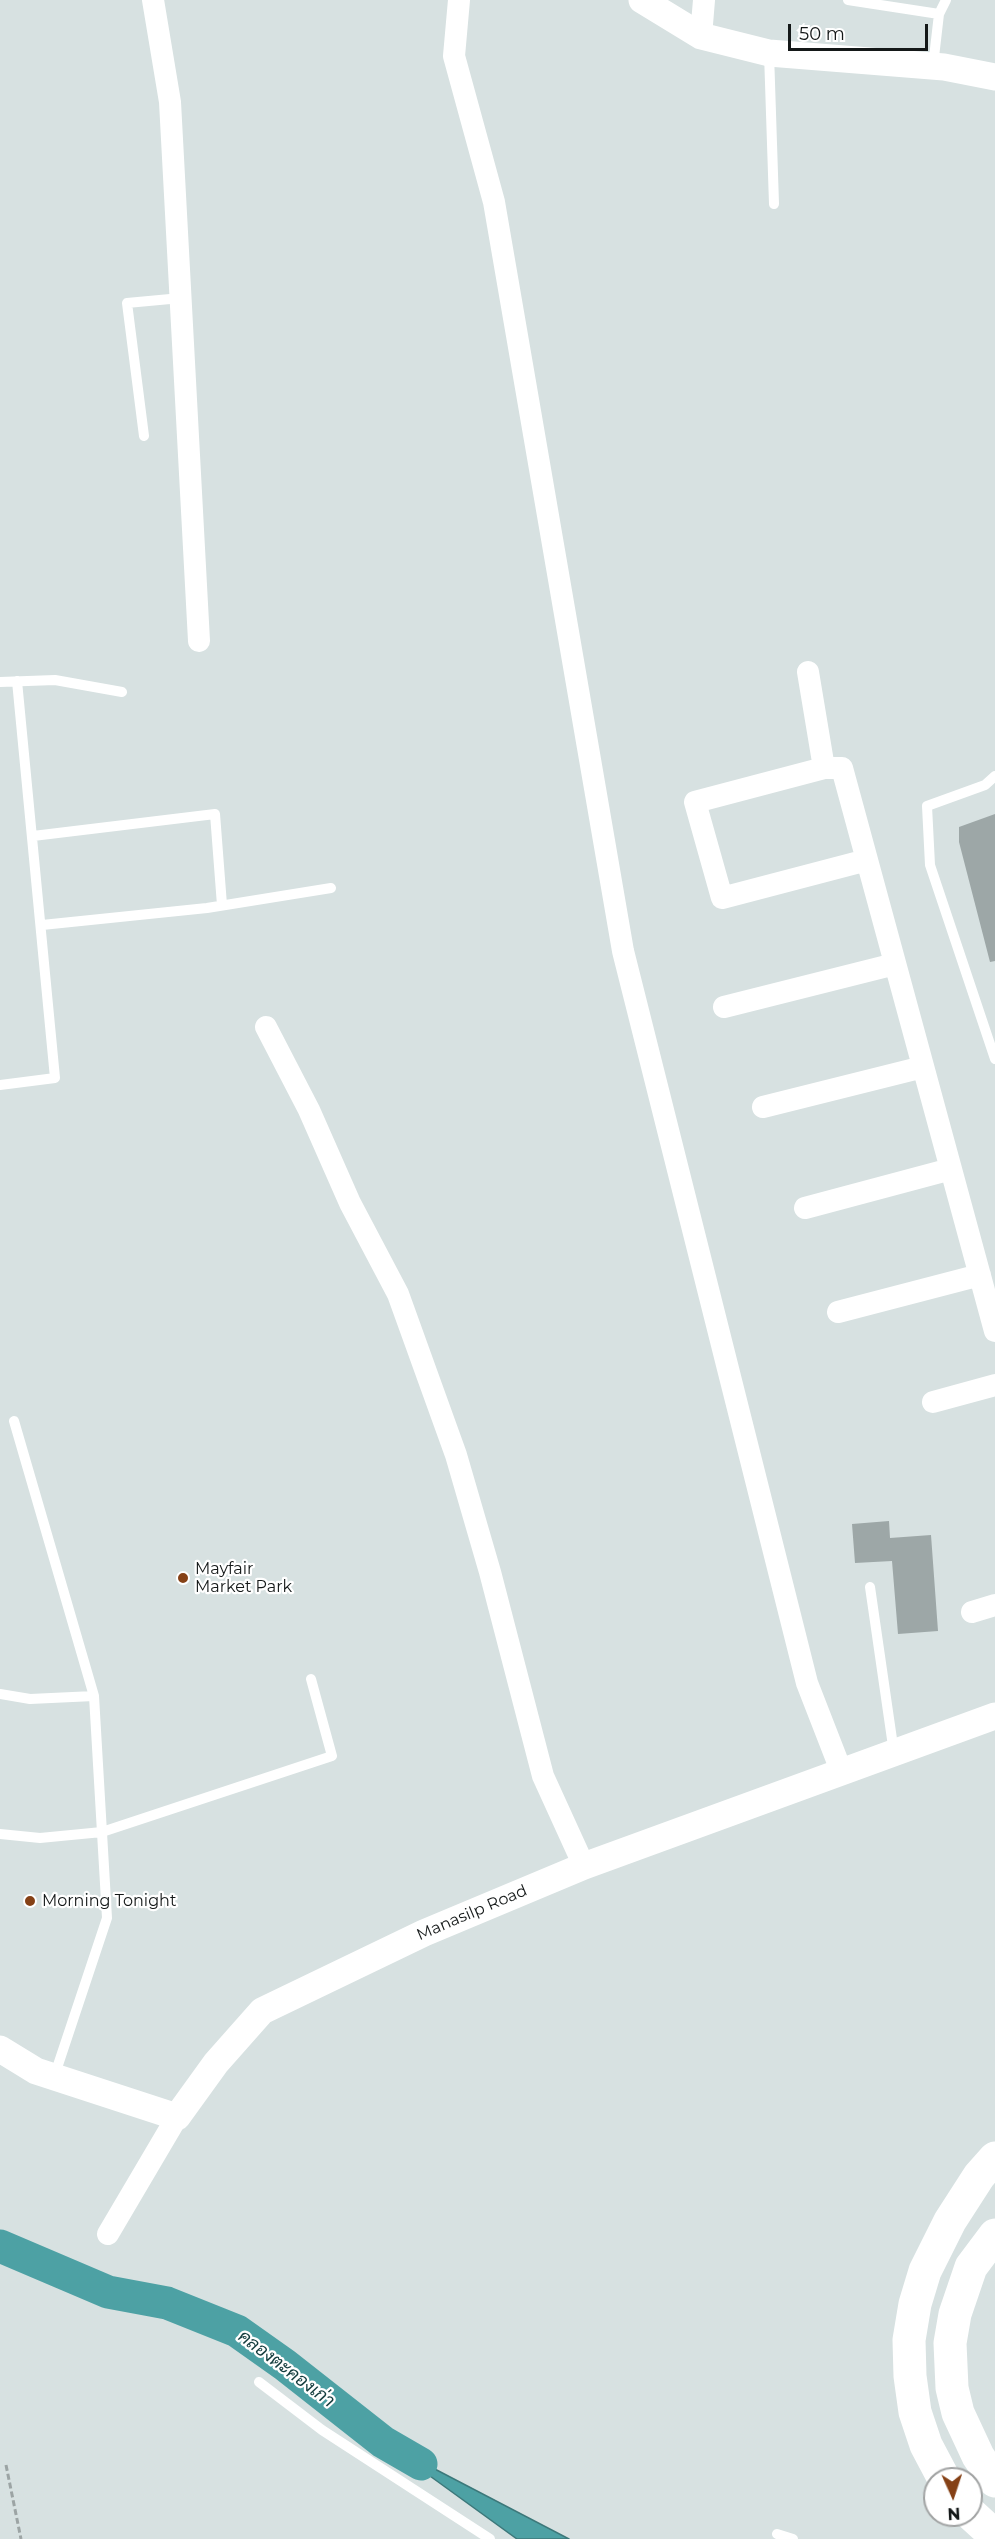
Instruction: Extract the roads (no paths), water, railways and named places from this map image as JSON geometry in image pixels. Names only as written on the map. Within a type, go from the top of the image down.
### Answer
[{"type":"highway","points":[[938,2467],[926,2445],[915,2412],[910,2376],[909,2340],[915,2304],[925,2271],[950,2221],[969,2190],[995,2158]]},
{"type":"highway","points":[[995,2235],[971,2266],[962,2288],[950,2343],[952,2388],[967,2435],[995,2481]]},
{"type":"highway","points":[[983,2525],[995,2536]]},
{"type":"street","points":[[153,0],[170,102],[199,641]]},
{"type":"street","points":[[459,0],[454,56],[494,202],[623,951],[807,1683],[842,1773]]},
{"type":"street","points":[[642,0],[701,36],[769,52],[933,67],[995,77]]},
{"type":"street","points":[[701,36],[704,0]]},
{"type":"street","points":[[808,672],[824,768]]},
{"type":"street","points":[[867,860],[722,898],[695,802],[824,768],[842,768],[995,1331]]},
{"type":"street","points":[[724,1007],[895,964]]},
{"type":"street","points":[[266,1027],[309,1110],[350,1203],[398,1294],[456,1455],[490,1572],[543,1776],[584,1866]]},
{"type":"street","points":[[762,1107],[923,1067]]},
{"type":"street","points":[[805,1208],[951,1169]]},
{"type":"street","points":[[838,1312],[980,1275]]},
{"type":"street","points":[[933,1401],[995,1385]]},
{"type":"street","points":[[972,1612],[995,1605]]},
{"type":"street","name":"Manasilp Road","points":[[177,2117],[216,2062],[262,2011],[424,1933],[584,1866],[995,1716]]},
{"type":"street","points":[[0,2049],[36,2071],[177,2117],[108,2234]]},
{"type":"lane","points":[[848,0],[939,14]]},
{"type":"lane","points":[[933,67],[939,14],[946,0]]},
{"type":"lane","points":[[769,52],[774,204]]},
{"type":"lane","points":[[144,436],[127,303],[181,298]]},
{"type":"lane","points":[[0,682],[55,680],[122,692]]},
{"type":"lane","points":[[0,1085],[55,1078],[17,681]]},
{"type":"lane","points":[[995,776],[985,785],[927,806],[930,865],[995,1059]]},
{"type":"lane","points":[[33,836],[215,814],[222,905]]},
{"type":"lane","points":[[42,925],[222,905],[331,888]]},
{"type":"lane","points":[[14,1421],[94,1696],[107,1918],[54,2077]]},
{"type":"lane","points":[[870,1587],[894,1754]]},
{"type":"lane","points":[[0,1834],[40,1838],[102,1832],[332,1756],[311,1678]]},
{"type":"lane","points":[[0,1694],[30,1699],[94,1696]]},
{"type":"lane","points":[[259,2382],[322,2430],[490,2539]]},
{"type":"lane","points":[[777,2534],[793,2539]]},
{"type":"water","points":[[383,2442],[569,2539],[517,2539]]},
{"type":"waterway","name":"คลองตะคองเก่า","points":[[0,2246],[108,2292],[167,2303],[237,2331],[285,2365],[383,2442],[421,2464]]},
{"type":"place","name":"Mayfair Market Park","points":[[183,1578]]},
{"type":"place","name":"Morning Tonight","points":[[30,1901]]}]
